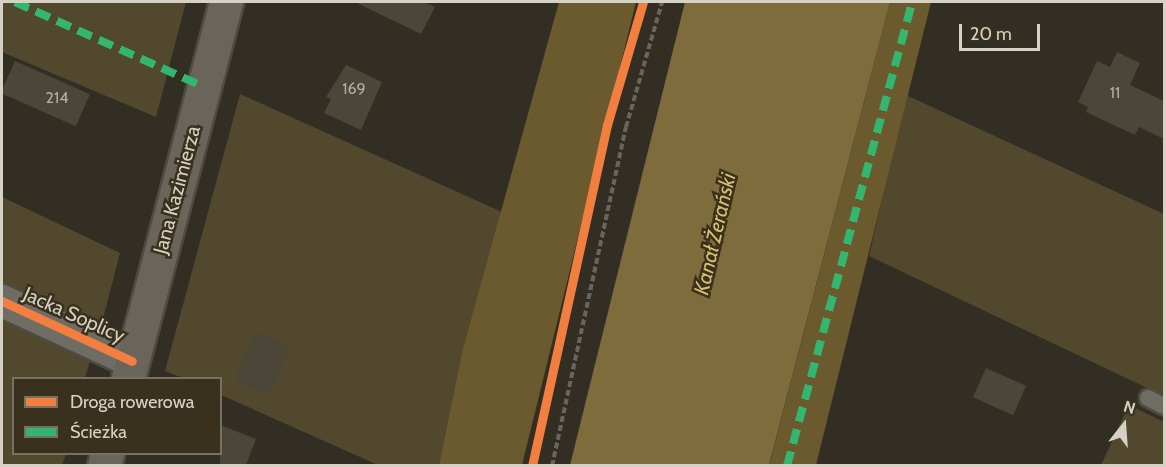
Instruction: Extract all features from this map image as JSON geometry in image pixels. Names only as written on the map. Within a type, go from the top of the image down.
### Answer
[{"type":"main road","name":"Jana Kazimierza","points":[[130,370],[226,2]]},
{"type":"street","name":"Jacka Soplicy","points":[[2,302],[130,370]]},
{"type":"lane","points":[[1148,398],[1164,406]]},
{"type":"path","points":[[552,465],[626,127],[662,2]]},
{"type":"shaded area","points":[[2,2],[186,2],[156,117],[2,52]]},
{"type":"shaded area","points":[[559,2],[636,2],[522,465],[439,465],[462,352]]},
{"type":"shaded area","points":[[890,2],[931,2],[816,465],[769,466]]},
{"type":"shaded area","points":[[240,94],[502,212],[462,352],[439,465],[378,465],[222,395],[222,377],[180,377],[165,371]]},
{"type":"shaded area","points":[[906,95],[1164,214],[1164,396],[869,256]]},
{"type":"shaded area","points":[[2,197],[120,253],[98,338],[2,294]]},
{"type":"shaded area","points":[[2,313],[92,355],[85,377],[12,377],[12,455],[66,455],[62,465],[2,466]]},
{"type":"shaded area","points":[[1129,405],[1164,422],[1164,465],[1101,465]]},
{"type":"water","name":"Kanał Żerański","points":[[685,2],[890,2],[769,465],[570,465]]},
{"type":"building","points":[[355,2],[423,2],[435,7],[421,34]]},
{"type":"building","points":[[1117,52],[1140,63],[1130,85],[1164,101],[1164,139],[1139,127],[1135,135],[1086,112],[1088,107],[1078,102],[1097,61],[1110,67]]},
{"type":"building","points":[[15,61],[90,94],[76,126],[2,94]]},
{"type":"building","points":[[346,65],[382,82],[361,130],[324,113],[331,99],[326,97]]},
{"type":"building","points":[[262,333],[285,343],[288,352],[271,391],[263,394],[239,383],[236,375],[253,336]]},
{"type":"building","points":[[986,368],[1026,386],[1013,415],[973,397]]},
{"type":"building","points":[[222,426],[256,439],[246,465],[220,465]]},
{"type":"marked path","points":[[15,2],[204,87]]},
{"type":"marked path","points":[[787,466],[912,2]]},
{"type":"cycle path","points":[[532,466],[607,125],[643,2]]},
{"type":"cycle path","points":[[2,301],[132,361]]}]
